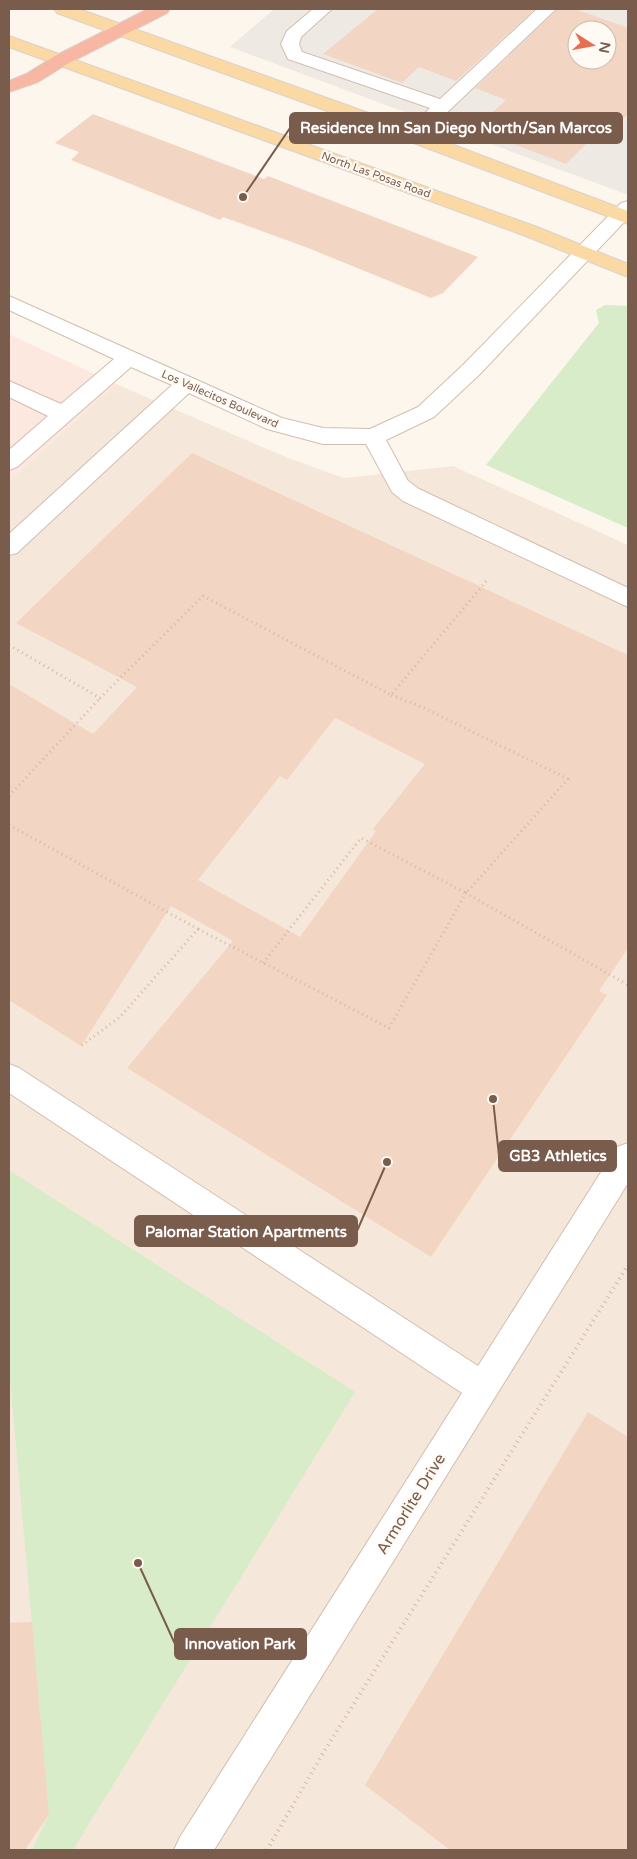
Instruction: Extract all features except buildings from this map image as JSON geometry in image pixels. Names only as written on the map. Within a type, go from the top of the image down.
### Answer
[{"type":"highway","points":[[9,87],[32,78],[61,60],[161,9]]},
{"type":"main road","points":[[63,9],[626,214]]},
{"type":"main road","name":"North Las Posas Road","points":[[9,41],[520,228],[628,271]]},
{"type":"street","points":[[323,9],[293,34],[290,44],[294,55],[443,106]]},
{"type":"street","points":[[411,136],[547,9]]},
{"type":"street","name":"Los Vallecitos Boulevard","points":[[9,302],[276,424],[323,436],[374,437],[426,412],[470,370],[584,253],[626,214]]},
{"type":"street","points":[[9,462],[128,358]]},
{"type":"street","points":[[9,547],[186,384]]},
{"type":"street","points":[[9,388],[63,414]]},
{"type":"street","points":[[374,437],[400,486],[411,495],[628,598]]},
{"type":"street","points":[[9,1077],[483,1388]]},
{"type":"street","name":"Armorlite Drive","points":[[193,1850],[628,1157]]},
{"type":"path","points":[[391,695],[488,579]]},
{"type":"path","points":[[9,796],[100,698],[203,596],[391,695],[422,707],[568,779],[466,893],[389,1028],[263,963],[9,825]]},
{"type":"path","points":[[9,645],[100,698]]},
{"type":"path","points":[[263,963],[361,838],[466,893],[628,985]]},
{"type":"path","points":[[81,1046],[120,1017],[198,928]]},
{"type":"path","points":[[267,1850],[323,1753],[628,1265]]},
{"type":"shaded area","points":[[274,9],[628,9],[628,195],[230,47]]},
{"type":"shaded area","points":[[9,334],[116,384],[9,481]]},
{"type":"shaded area","points":[[116,384],[288,458],[344,478],[453,466],[628,545],[628,1850],[9,1850],[9,481]]},
{"type":"green space","points":[[605,305],[628,306],[628,528],[486,465],[599,323],[596,310]]},
{"type":"green space","points":[[9,1170],[355,1392],[73,1850],[32,1850],[49,1814],[9,1368]]},
{"type":"place","name":"Residence Inn San Diego North/San Marcos","points":[[243,197]]},
{"type":"place","name":"GB3 Athletics","points":[[493,1099]]},
{"type":"place","name":"Palomar Station Apartments","points":[[387,1162]]},
{"type":"place","name":"Innovation Park","points":[[138,1563]]}]
